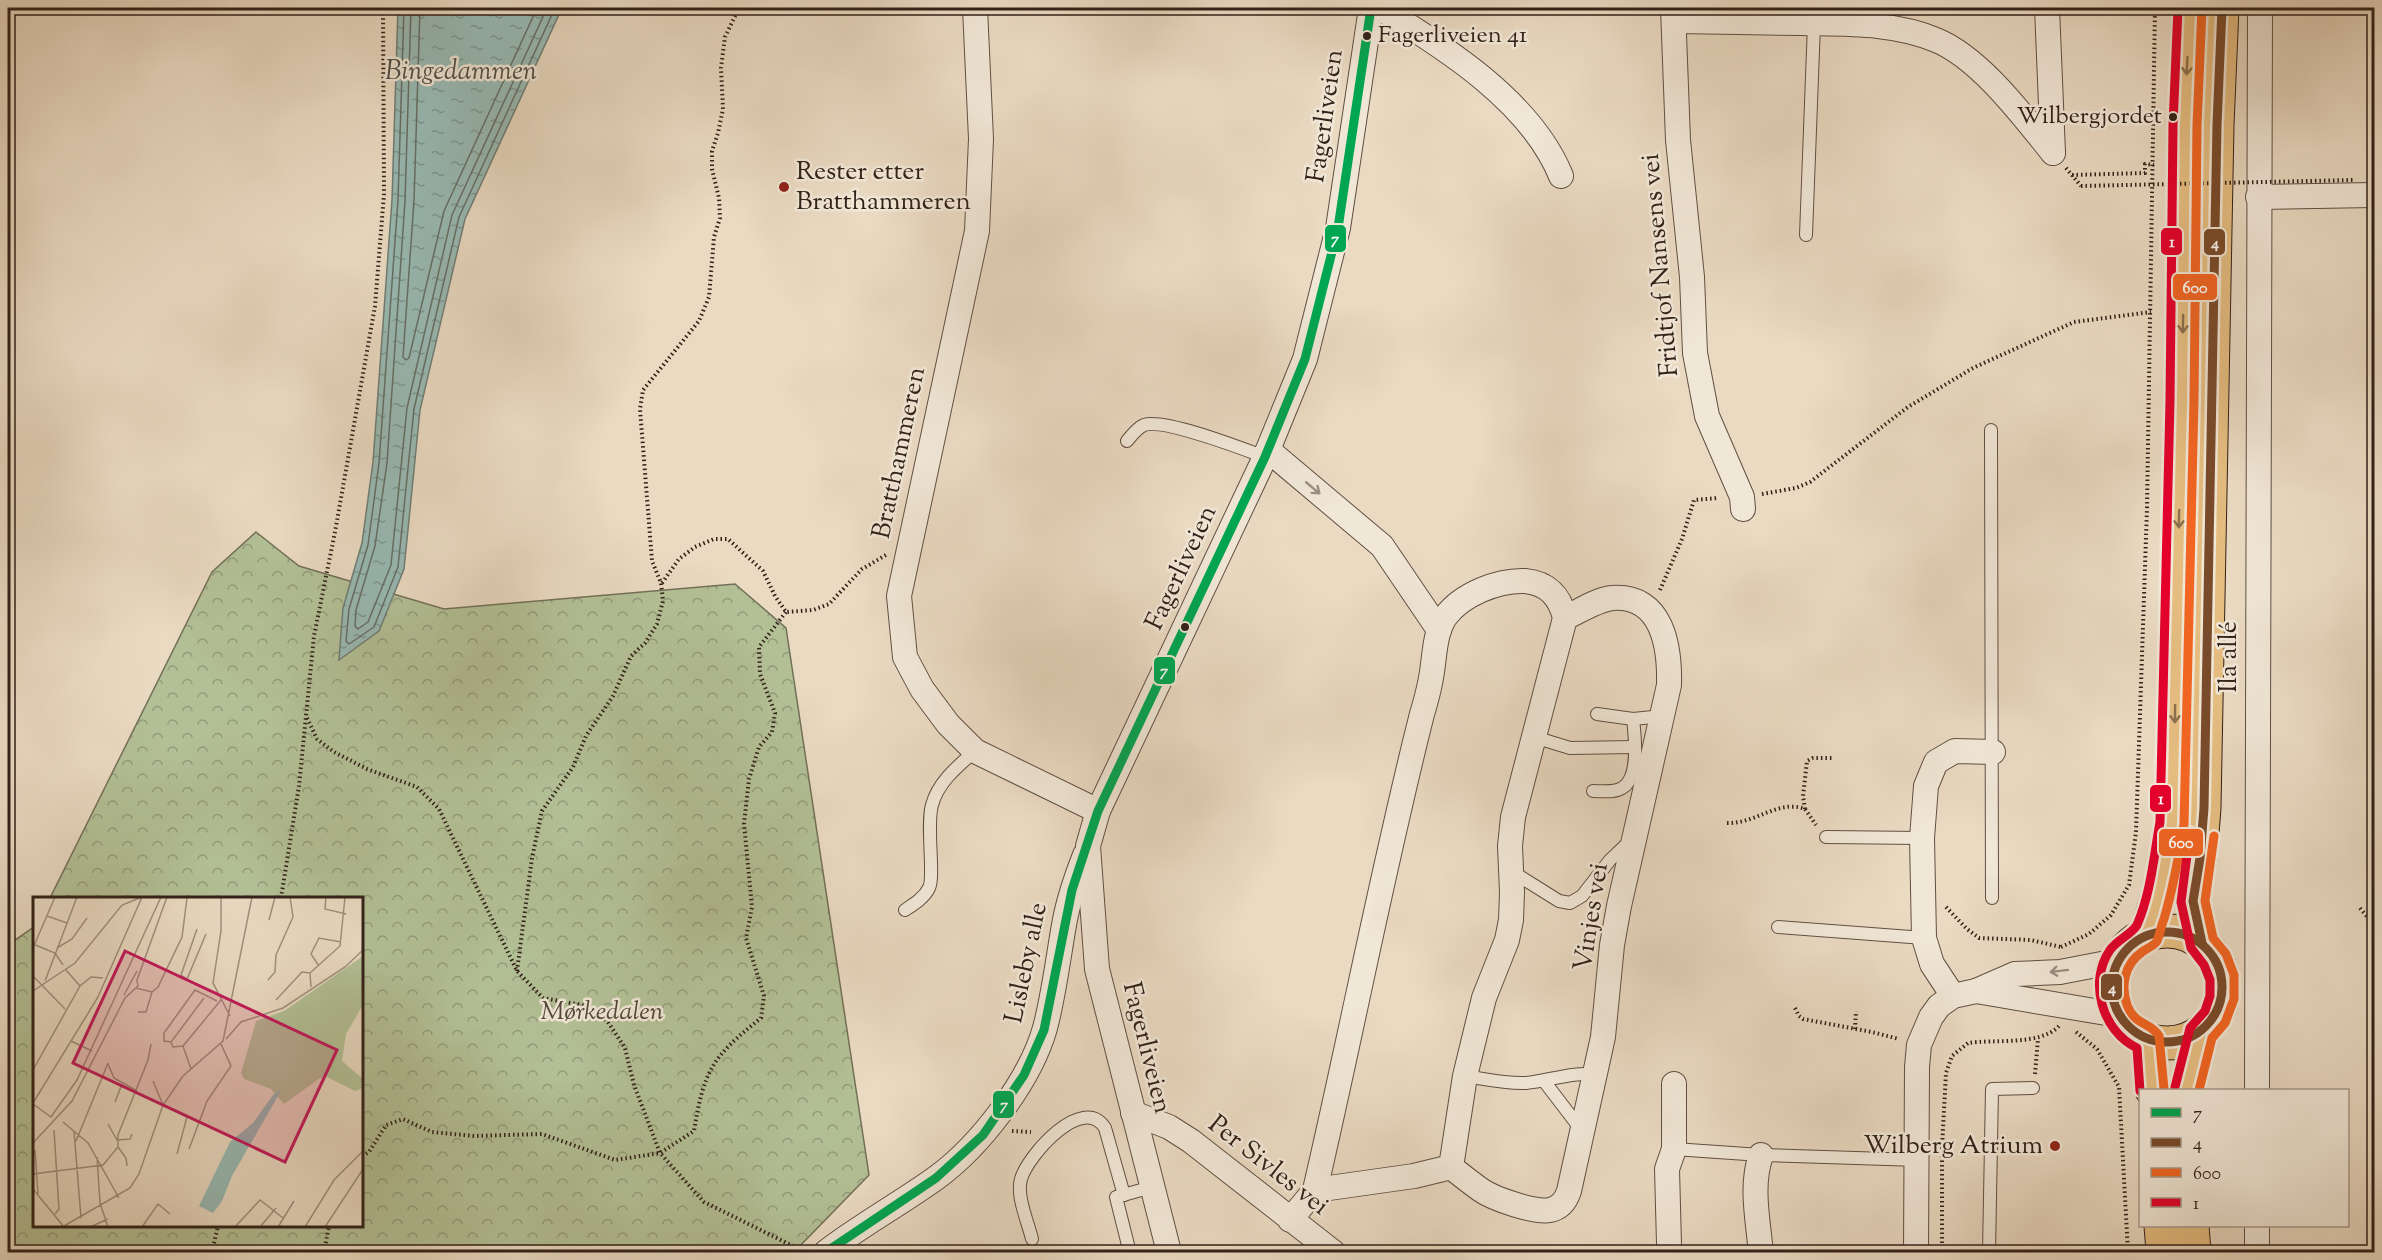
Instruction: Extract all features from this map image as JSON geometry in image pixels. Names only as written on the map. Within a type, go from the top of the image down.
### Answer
[{"type":"main road","points":[[2146,935],[2161,886],[2172,823],[2182,400],[2185,124],[2190,8]]},
{"type":"main road","points":[[2202,944],[2193,901],[2200,858],[2204,808],[2217,125],[2222,8]]},
{"type":"main road","points":[[2160,932],[2175,932],[2190,936],[2202,944],[2216,959],[2222,978],[2222,998],[2215,1017],[2201,1032],[2176,1043],[2148,1040],[2130,1030],[2118,1015],[2110,988],[2117,961],[2129,946],[2146,935],[2160,932]]},
{"type":"main road","points":[[2187,1089],[2201,1032]]},
{"type":"main road","points":[[2148,1040],[2152,1089]]},
{"type":"main road","points":[[2161,1227],[2163,1252]]},
{"type":"main road","points":[[2192,1227],[2194,1252]]},
{"type":"street","name":"Bratthammeren","points":[[975,8],[981,139],[977,231],[899,596],[905,657],[922,689],[948,724],[975,751],[1098,811]]},
{"type":"street","name":"Fagerliveien","points":[[1169,1252],[1097,969],[1088,846],[1098,811],[1267,454],[1305,359],[1338,228],[1371,8]]},
{"type":"street","points":[[1380,8],[1463,62],[1493,88],[1518,113],[1543,144],[1561,176]]},
{"type":"street","points":[[1673,14],[1828,18],[1895,28],[1937,40],[1972,63],[2016,107],[2052,153],[2047,8]]},
{"type":"street","name":"Ila allé","points":[[2257,1089],[2260,8]]},
{"type":"street","name":"Fridtjof Nansens vei","points":[[1673,14],[1678,140],[1692,277],[1695,353],[1707,416],[1742,503]]},
{"type":"street","points":[[2258,196],[2374,195]]},
{"type":"street","points":[[1267,454],[1382,546],[1439,630]]},
{"type":"street","points":[[1290,1220],[1315,1190],[1407,774],[1430,683],[1439,630],[1455,605],[1470,596],[1500,584],[1515,581],[1541,584],[1549,589],[1558,600],[1565,618],[1514,817],[1510,846],[1511,920],[1507,940],[1484,998],[1465,1076],[1450,1167],[1414,1176],[1315,1190]]},
{"type":"street","points":[[1565,618],[1610,598],[1623,598],[1653,613]]},
{"type":"street","name":"Vinjes vei","points":[[1450,1167],[1483,1192],[1500,1199],[1540,1210],[1550,1210],[1566,1199],[1596,1075],[1608,995],[1612,945],[1669,685],[1670,665],[1664,633],[1653,613]]},
{"type":"street","points":[[1993,752],[1955,751],[1936,762],[1926,786],[1922,838],[1924,938],[1932,964],[1965,993],[2062,1013],[2118,1015]]},
{"type":"street","name":"Lisleby alle","points":[[826,1252],[936,1178],[959,1159],[988,1128],[1006,1104],[1024,1075],[1044,1030],[1072,890],[1088,846]]},
{"type":"street","points":[[1916,1252],[1917,1066],[1920,1045],[1931,1017],[1939,1006],[1965,993],[2015,974],[2060,972],[2117,961]]},
{"type":"street","points":[[1669,1244],[1667,1169],[1674,1149],[1674,1084]]},
{"type":"street","name":"Per Sivles vei","points":[[1132,1113],[1169,1127],[1191,1142],[1333,1252]]},
{"type":"street","points":[[1760,1244],[1755,1200],[1756,1169],[1761,1155]]},
{"type":"street","points":[[2257,1227],[2257,1252]]},
{"type":"lane","points":[[1806,236],[1828,18]]},
{"type":"lane","points":[[1127,441],[1140,427],[1156,424],[1267,454]]},
{"type":"lane","points":[[1991,430],[1992,898]]},
{"type":"lane","points":[[1597,714],[1634,719],[1663,716]]},
{"type":"lane","points":[[1593,791],[1619,790],[1628,784],[1631,778],[1635,747],[1634,719]]},
{"type":"lane","points":[[1534,737],[1570,748],[1635,747]]},
{"type":"lane","points":[[905,910],[922,897],[931,886],[929,819],[936,793],[944,781],[975,751]]},
{"type":"lane","points":[[1511,871],[1559,901],[1570,903],[1582,896],[1611,860],[1636,835]]},
{"type":"lane","points":[[1826,837],[1922,838]]},
{"type":"lane","points":[[1778,927],[1924,938]]},
{"type":"lane","points":[[1465,1076],[1506,1083],[1544,1081],[1583,1073],[1596,1075]]},
{"type":"lane","points":[[1544,1081],[1583,1132]]},
{"type":"lane","points":[[1989,1252],[1992,1089],[2033,1088]]},
{"type":"lane","points":[[1032,1239],[1020,1192],[1020,1182],[1026,1167],[1045,1141],[1080,1119],[1093,1117],[1098,1119],[1105,1128],[1124,1195]]},
{"type":"lane","points":[[1674,1149],[1761,1155],[1918,1160]]},
{"type":"lane","points":[[1129,1249],[1116,1197],[1152,1187]]},
{"type":"path","points":[[281,897],[299,786],[314,636],[375,306],[384,194],[383,8]]},
{"type":"path","points":[[517,971],[532,858],[542,811],[573,767],[586,736],[613,696],[631,656],[645,643],[657,624],[663,601],[662,583],[652,561],[640,409],[643,390],[699,321],[709,297],[714,237],[720,218],[719,198],[712,169],[712,151],[723,109],[721,68],[724,37],[739,8]]},
{"type":"path","points":[[1923,891],[1935,898],[1967,930],[1979,938],[2031,940],[2061,947],[2089,934],[2111,915],[2129,885],[2136,821],[2147,508],[2155,8]]},
{"type":"path","points":[[2072,176],[2145,173],[2145,165],[2154,165]]},
{"type":"path","points":[[2081,186],[2353,180]]},
{"type":"path","points":[[1653,613],[1660,606],[1658,595],[1682,539],[1694,500],[1742,503],[1810,482],[1908,407],[1973,368],[2074,322],[2151,312]]},
{"type":"path","points":[[662,583],[679,558],[695,547],[714,539],[728,539],[764,571],[775,596],[786,612]]},
{"type":"path","points":[[363,1155],[369,1152],[386,1125],[403,1119],[432,1132],[474,1136],[542,1134],[615,1160],[660,1153],[694,1131],[701,1093],[714,1062],[738,1036],[761,1018],[764,996],[746,938],[752,907],[744,824],[749,779],[759,747],[772,732],[775,713],[760,674],[759,647],[786,612],[813,610],[829,604],[862,569],[883,556],[909,548]]},
{"type":"path","points":[[306,716],[317,739],[334,752],[367,769],[417,787],[440,809],[517,971],[543,998],[587,1006],[608,1022],[625,1048],[634,1085],[660,1153],[704,1202],[806,1252]]},
{"type":"path","points":[[1826,837],[1805,809],[1803,796],[1807,761],[1813,758],[1833,758]]},
{"type":"path","points":[[1727,823],[1749,821],[1784,807],[1805,809]]},
{"type":"path","points":[[2360,908],[2369,919],[2374,918]]},
{"type":"path","points":[[2060,972],[2061,947]]},
{"type":"path","points":[[1795,1008],[1798,1016],[1803,1019],[1920,1045]]},
{"type":"path","points":[[1855,1029],[1856,1011]]},
{"type":"path","points":[[1942,1252],[1944,1109],[1949,1062],[1959,1048],[1968,1043],[2038,1039],[2054,1031],[2062,1013],[2097,1049],[2119,1087],[2128,1252]]},
{"type":"path","points":[[2033,1088],[2038,1039]]},
{"type":"path","points":[[212,1252],[218,1227]]},
{"type":"path","points":[[324,1252],[328,1227]]},
{"type":"green space","name":"Mørkedalen","points":[[256,532],[299,566],[444,609],[735,584],[786,628],[869,1175],[794,1252],[8,1252],[8,945],[33,928],[33,1227],[363,1227],[363,897],[50,897],[212,572]]},
{"type":"water","name":"Bingedammen","points":[[398,8],[562,8],[465,219],[420,410],[404,569],[379,631],[339,660],[343,608],[362,543],[373,462],[392,200]]},
{"type":"transit line","name":"7","points":[[826,1252],[936,1178],[983,1135],[1024,1075],[1044,1030],[1072,890],[1098,811],[1265,457],[1305,359],[1338,228],[1371,8]]},
{"type":"transit line","name":"1","points":[[2140,1089],[2137,1048],[2125,1040],[2107,1018],[2102,1005],[2100,976],[2103,963],[2110,950],[2132,931],[2142,913],[2149,887],[2160,822],[2170,401],[2173,125],[2178,8]]},
{"type":"transit line","name":"4","points":[[2202,943],[2193,901],[2200,858],[2204,808],[2217,125],[2222,8]]},
{"type":"transit line","name":"600","points":[[2164,1089],[2159,1036],[2130,1012],[2125,997],[2124,983],[2128,969],[2136,957],[2157,941],[2173,884],[2184,824],[2194,401],[2197,125],[2202,9]]},
{"type":"transit line","name":"1","points":[[2175,1087],[2190,1028],[2205,1011],[2210,996],[2210,980],[2204,965],[2191,948],[2181,902],[2190,832]]},
{"type":"transit line","name":"600","points":[[2199,1089],[2212,1038],[2225,1023],[2234,999],[2234,975],[2226,954],[2213,938],[2205,901],[2214,836]]},
{"type":"transit line","name":"4","points":[[2167,932],[2188,936],[2206,948],[2218,966],[2222,987],[2218,1008],[2206,1026],[2188,1038],[2167,1042],[2146,1038],[2128,1026],[2116,1008],[2112,987],[2116,966],[2128,948],[2146,936],[2167,932]]},
{"type":"place","name":"Fagerliveien 41","points":[[1367,36]]},
{"type":"place","name":"Wilbergjordet","points":[[2173,117]]},
{"type":"place","name":"Rester etter Bratthammeren","points":[[784,187]]},
{"type":"place","name":"Wilberg Atrium","points":[[2055,1146]]}]
